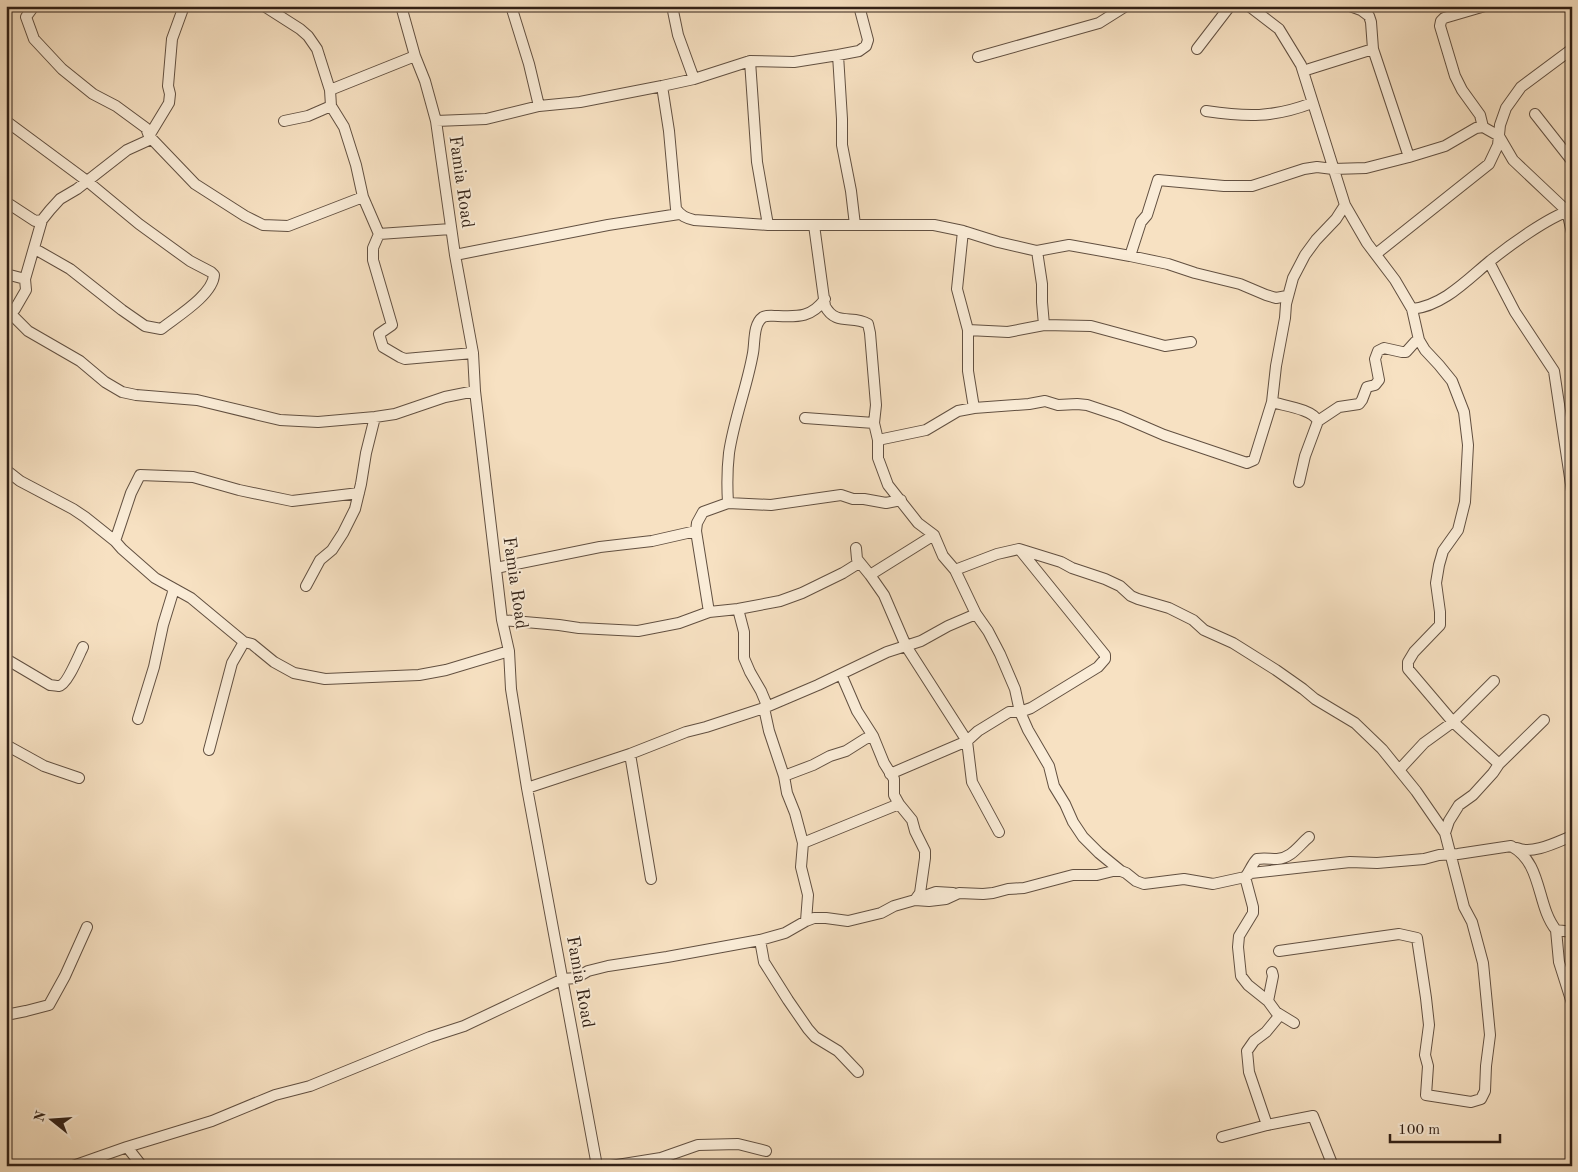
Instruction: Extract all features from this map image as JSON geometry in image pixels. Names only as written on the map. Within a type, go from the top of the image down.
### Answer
[{"type":"street","points":[[34,6],[26,17],[34,39],[62,69],[93,94],[116,106],[146,128],[148,136],[195,184],[245,216],[263,225],[288,226],[363,198]]},
{"type":"street","points":[[184,6],[172,39],[168,86],[170,94],[169,103],[148,136],[148,140],[127,150],[60,199],[42,220],[25,279],[26,290],[8,318],[80,361],[105,382],[122,392],[196,400],[280,420],[318,422],[376,417],[396,414],[446,397],[475,391]]},
{"type":"street","points":[[264,6],[300,29],[308,36],[317,49],[330,90],[331,106],[344,128],[356,165],[363,198],[379,234],[373,248],[373,260],[392,324],[379,334],[384,347],[405,359],[473,353]]},
{"type":"street","name":"Famia Road","points":[[401,6],[436,121],[455,256],[473,353],[475,391],[502,620],[509,651],[511,688],[527,788],[597,1166]]},
{"type":"street","points":[[511,6],[529,64],[539,106]]},
{"type":"street","points":[[672,6],[678,35],[694,78]]},
{"type":"street","points":[[436,121],[486,119],[539,106],[580,102],[662,86],[750,61],[794,62],[838,56],[866,46],[868,40],[859,6]]},
{"type":"street","points":[[978,57],[1098,23],[1126,6]]},
{"type":"street","points":[[1197,49],[1230,6]]},
{"type":"street","points":[[1249,6],[1278,29],[1301,65],[1345,205],[1367,243],[1395,280],[1412,309],[1419,340],[1425,350],[1452,381],[1464,412],[1468,444],[1466,502],[1458,530],[1443,551],[1439,565],[1436,583],[1440,625],[1414,652],[1408,662],[1408,669],[1453,722],[1499,764]]},
{"type":"street","points":[[1350,6],[1361,10],[1369,16],[1373,49],[1409,157]]},
{"type":"street","points":[[1483,127],[1480,116],[1455,76],[1440,26],[1444,18],[1485,6]]},
{"type":"street","points":[[1303,71],[1373,49]]},
{"type":"street","points":[[1376,254],[1489,164],[1495,152],[1500,125],[1506,108],[1521,86],[1572,49]]},
{"type":"street","points":[[330,90],[415,56]]},
{"type":"street","points":[[838,56],[842,145],[851,191],[855,225]]},
{"type":"street","points":[[750,61],[757,162],[768,226]]},
{"type":"street","points":[[662,86],[669,131],[676,209],[679,214]]},
{"type":"street","points":[[1206,111],[1236,116],[1265,115],[1291,111],[1312,103]]},
{"type":"street","points":[[284,121],[308,116],[331,106]]},
{"type":"street","points":[[1535,114],[1572,161]]},
{"type":"street","points":[[6,120],[87,181],[146,229],[190,261],[211,272],[214,275],[214,282],[198,302],[182,311],[160,329],[144,326],[70,269],[35,249]]},
{"type":"street","points":[[1130,256],[1141,222],[1148,215],[1158,180],[1224,186],[1252,186],[1304,169],[1317,167],[1333,169],[1366,168],[1445,146],[1476,128],[1483,127],[1499,136],[1513,160],[1569,210],[1572,233]]},
{"type":"street","points":[[6,202],[35,221],[42,220]]},
{"type":"street","points":[[878,440],[926,430],[958,411],[1045,401],[1058,405],[1087,405],[1120,416],[1164,435],[1247,463],[1254,460],[1272,402],[1288,296],[1294,278],[1305,255],[1336,219],[1345,205]]},
{"type":"street","points":[[1412,309],[1422,308],[1435,302],[1465,284],[1489,262],[1533,230],[1569,210]]},
{"type":"street","points":[[455,256],[608,225],[679,214],[694,220],[768,226],[934,225],[1037,251],[1069,245],[1130,256],[1168,264],[1240,284],[1276,298],[1288,296]]},
{"type":"street","points":[[814,225],[826,306],[829,312],[834,317],[863,321],[868,324],[876,404],[874,423],[878,440],[878,458],[888,485],[918,523],[934,535],[943,556],[955,570],[976,614],[988,631],[1000,654],[1015,689],[1020,712],[1049,766],[1054,786],[1073,822],[1083,837],[1121,871],[1140,883],[1149,885],[1184,879],[1220,884],[1245,877],[1251,873],[1350,862],[1377,863],[1424,859],[1439,855],[1511,846],[1522,851],[1543,847],[1572,836]]},
{"type":"street","points":[[379,234],[451,229]]},
{"type":"street","points":[[963,231],[958,289],[968,330],[968,370],[974,408]]},
{"type":"street","points":[[1037,251],[1042,284],[1044,325]]},
{"type":"street","points":[[1489,262],[1515,312],[1554,371],[1572,491]]},
{"type":"street","points":[[6,274],[25,279]]},
{"type":"street","points":[[728,503],[729,452],[753,354],[755,331],[758,323],[763,317],[768,316],[797,317],[809,314],[819,307],[825,299]]},
{"type":"street","points":[[968,330],[1008,332],[1044,325],[1091,326],[1166,346],[1191,342]]},
{"type":"street","points":[[1299,482],[1305,456],[1318,421],[1339,408],[1359,404],[1367,387],[1375,385],[1378,380],[1375,359],[1378,351],[1384,348],[1406,352],[1419,340]]},
{"type":"street","points":[[1272,402],[1308,412],[1315,416],[1318,421]]},
{"type":"street","points":[[306,586],[320,560],[332,550],[343,533],[355,509],[366,453],[376,417]]},
{"type":"street","points":[[805,418],[874,423]]},
{"type":"street","points":[[6,470],[20,481],[73,509],[115,541],[155,578],[191,598],[244,642],[252,644],[274,662],[294,673],[325,678],[419,675],[446,670],[509,651]]},
{"type":"street","points":[[115,541],[131,493],[140,474],[193,477],[239,490],[292,501],[359,492]]},
{"type":"street","points":[[709,612],[696,531],[703,512],[728,503],[771,505],[841,495],[853,499],[886,503],[900,500]]},
{"type":"street","points":[[496,568],[600,547],[652,541],[696,531]]},
{"type":"street","points":[[870,575],[934,535]]},
{"type":"street","points":[[856,548],[856,559],[870,575],[884,596],[906,646],[966,741],[972,782],[999,832]]},
{"type":"street","points":[[955,570],[997,554],[1019,549],[1061,562],[1072,568],[1105,579],[1120,586],[1130,596],[1169,608],[1193,620],[1204,630],[1232,643],[1276,670],[1328,707],[1343,714],[1382,749],[1445,833],[1464,907],[1472,922],[1483,963],[1490,1035],[1484,1091],[1481,1099],[1471,1102],[1426,1095],[1428,1066],[1425,1056],[1429,1025],[1417,938],[1399,934],[1279,951]]},
{"type":"street","points":[[890,774],[966,741],[978,731],[1009,712],[1020,712],[1031,708],[1098,667],[1105,659],[1105,654],[1019,549]]},
{"type":"street","points":[[502,620],[579,628],[638,631],[679,623],[709,612],[780,601],[802,593],[859,563]]},
{"type":"street","points":[[138,718],[154,667],[163,625],[174,589]]},
{"type":"street","points":[[738,609],[744,632],[744,658],[766,703],[764,708],[769,731],[803,844],[801,867],[808,895],[806,921]]},
{"type":"street","points":[[527,788],[630,754],[686,732],[764,708],[887,652],[921,641],[948,626],[976,614]]},
{"type":"street","points":[[209,750],[232,663],[244,642]]},
{"type":"street","points":[[6,658],[50,685],[58,686],[62,685],[68,677],[83,647]]},
{"type":"street","points":[[841,674],[857,711],[873,736],[884,763],[894,779],[894,795],[912,820],[925,851],[920,893],[915,900]]},
{"type":"street","points":[[1399,770],[1424,743],[1453,722],[1494,681]]},
{"type":"street","points":[[1445,833],[1449,821],[1459,805],[1473,795],[1493,774],[1499,764],[1544,720]]},
{"type":"street","points":[[784,776],[813,765],[873,736]]},
{"type":"street","points":[[6,745],[44,766],[79,778]]},
{"type":"street","points":[[630,754],[651,879]]},
{"type":"street","points":[[803,844],[899,804]]},
{"type":"street","points":[[1245,877],[1257,859],[1280,859],[1289,855],[1309,837]]},
{"type":"street","points":[[1511,846],[1519,850],[1535,874],[1546,912],[1556,930],[1559,962],[1572,1003]]},
{"type":"street","points":[[73,1166],[126,1147],[212,1121],[275,1095],[310,1086],[430,1037],[464,1026],[563,979],[576,978],[608,966],[760,940],[785,933],[814,918],[848,921],[881,913],[894,906],[936,892],[983,894],[1024,888],[1073,875],[1097,875],[1121,871]]},
{"type":"street","points":[[1245,877],[1253,913],[1239,936],[1238,947],[1242,976],[1248,985],[1268,1001],[1276,1012],[1294,1023]]},
{"type":"street","points":[[6,1015],[49,1005],[65,976],[87,927]]},
{"type":"street","points":[[1556,930],[1572,932]]},
{"type":"street","points":[[760,940],[764,962],[808,1029],[815,1037],[838,1051],[858,1072]]},
{"type":"street","points":[[1268,1001],[1273,976],[1272,972]]},
{"type":"street","points":[[1267,1125],[1249,1072],[1247,1051],[1254,1041],[1266,1032],[1280,1015]]},
{"type":"street","points":[[1222,1138],[1267,1125],[1312,1116],[1333,1166]]},
{"type":"street","points":[[612,1166],[661,1158],[698,1145],[738,1144],[766,1151]]},
{"type":"street","points":[[126,1147],[142,1166]]}]
